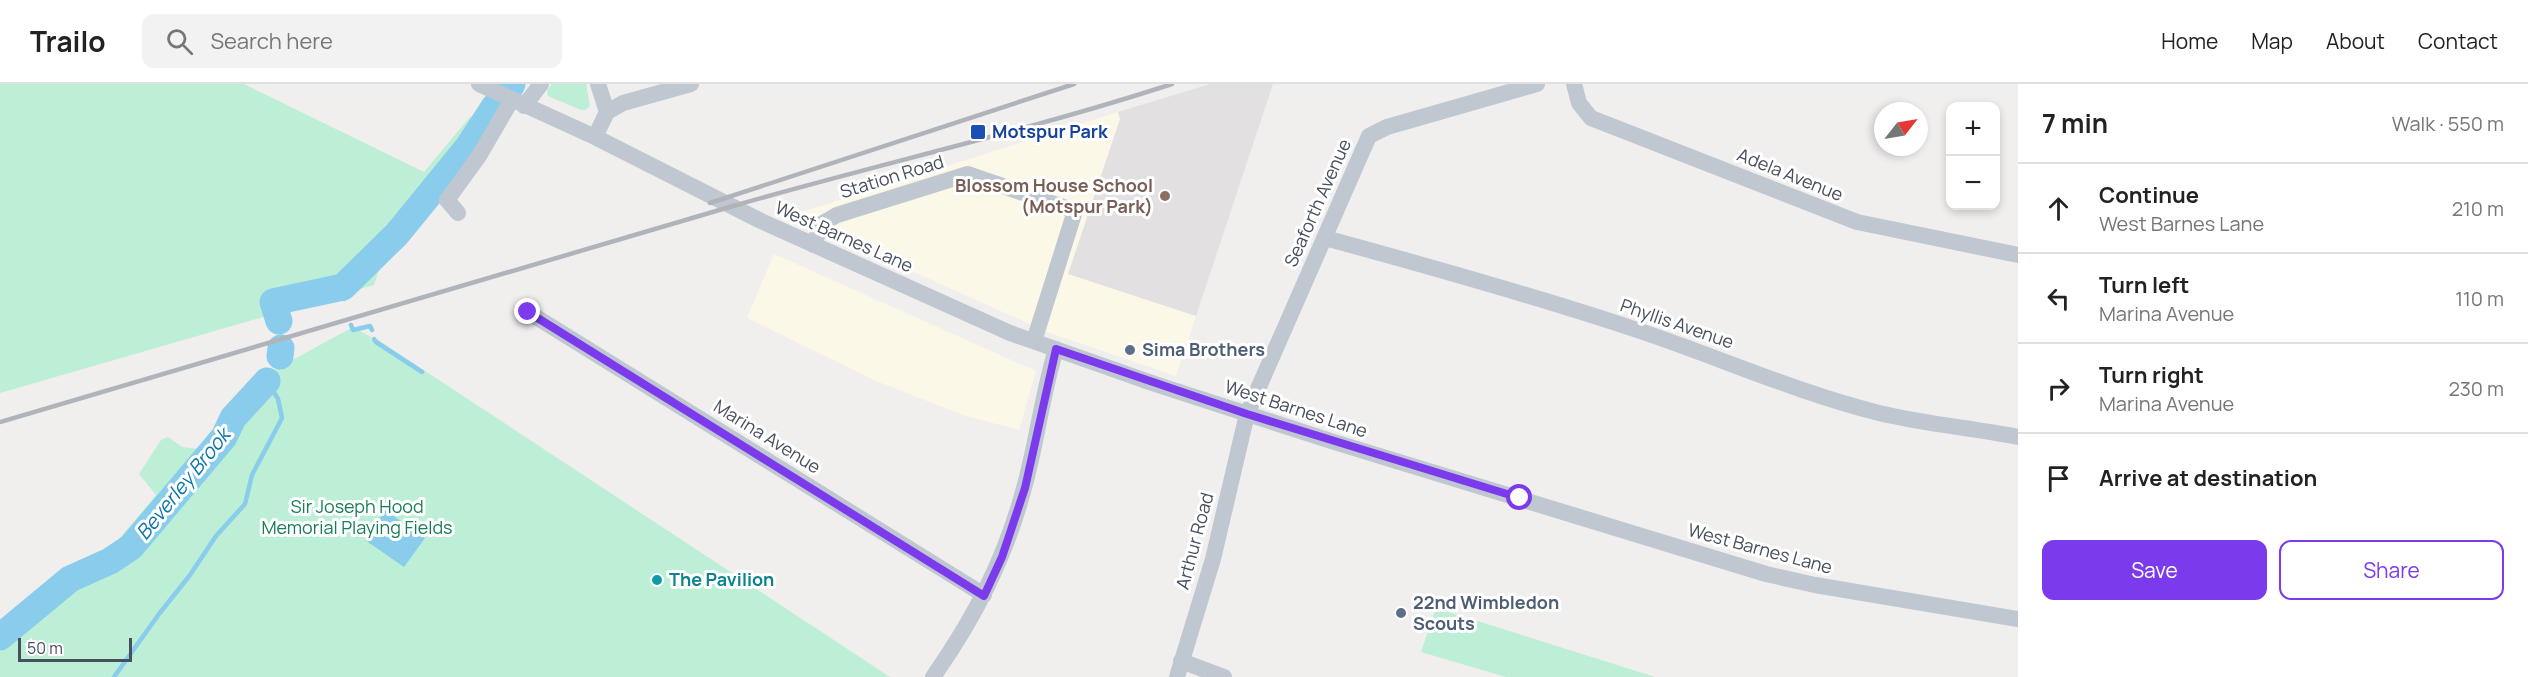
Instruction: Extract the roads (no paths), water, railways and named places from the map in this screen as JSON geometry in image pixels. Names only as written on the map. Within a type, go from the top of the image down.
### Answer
[{"type":"street","points":[[479,84],[513,101]]},
{"type":"street","points":[[458,213],[447,200],[479,156],[513,101],[541,84]]},
{"type":"street","points":[[598,84],[607,112]]},
{"type":"street","points":[[595,137],[607,112],[623,103],[691,84]]},
{"type":"street","name":"Seaforth Avenue","points":[[1247,414],[1369,136],[1387,127],[1537,84]]},
{"type":"street","name":"Adela Avenue","points":[[1574,84],[1579,103],[1591,118],[1857,222],[2018,255]]},
{"type":"street","name":"West Barnes Lane","points":[[513,101],[595,137],[813,245],[1056,349],[1247,414],[1766,574],[1815,585],[2018,619]]},
{"type":"street","name":"Station Road","points":[[813,245],[823,223],[837,215],[968,174],[1069,209],[1074,214],[1034,341]]},
{"type":"street","name":"Phyllis Avenue","points":[[1325,238],[1636,329],[1821,396],[1864,408],[2018,437]]},
{"type":"street","name":"Marina Avenue","points":[[528,312],[984,596]]},
{"type":"street","points":[[933,677],[963,635],[1002,557],[1025,488],[1056,349]]},
{"type":"street","name":"Arthur Road","points":[[1179,669],[1213,559],[1247,414]]},
{"type":"street","points":[[1179,669],[1224,677]]},
{"type":"water","points":[[385,510],[425,538],[404,567],[365,540]]},
{"type":"waterway","name":"Beverley Brook","points":[[279,321],[273,302],[343,287],[397,234],[468,147],[494,107]]},
{"type":"waterway","points":[[341,287],[344,299]]},
{"type":"waterway","points":[[351,325],[353,330],[370,326],[372,330]]},
{"type":"waterway","points":[[374,339],[422,372]]},
{"type":"waterway","name":"Beverley Brook","points":[[280,356],[281,348]]},
{"type":"waterway","points":[[114,677],[216,536],[245,504],[252,475],[282,418],[278,399],[267,381]]},
{"type":"waterway","name":"Beverley Brook","points":[[0,637],[70,579],[110,561],[131,547],[224,437],[233,418],[267,381]]},
{"type":"railway","points":[[710,203],[1074,84]]},
{"type":"railway","points":[[0,422],[733,206],[1063,117],[1172,84]]},
{"type":"place","name":"Motspur Park","points":[[978,132]]},
{"type":"place","name":"Blossom House School (Motspur Park)","points":[[1165,196]]},
{"type":"place","name":"Sima Brothers","points":[[1130,350]]},
{"type":"place","name":"The Pavilion","points":[[657,580]]},
{"type":"place","name":"22nd Wimbledon Scouts","points":[[1401,613]]},
{"type":"park label","name":"Sir Joseph Hood Memorial Playing Fields","points":[[357,517]]}]
